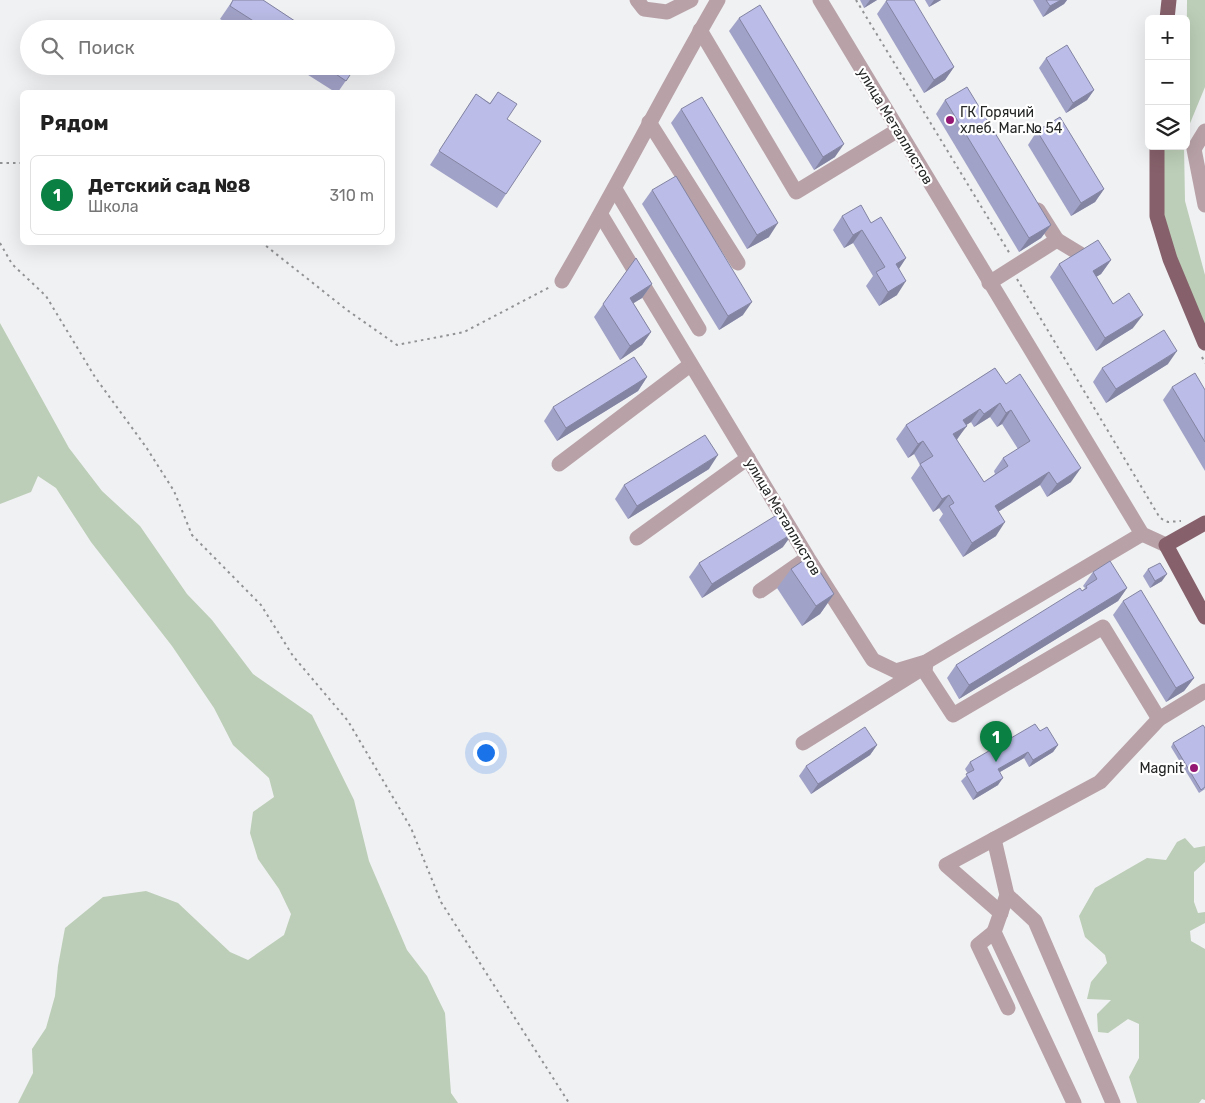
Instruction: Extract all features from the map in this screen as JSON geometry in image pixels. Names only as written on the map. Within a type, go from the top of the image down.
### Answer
[{"type":"main road","points":[[1167,15],[1169,0]]},
{"type":"main road","points":[[1157,150],[1157,216],[1170,259],[1205,343]]},
{"type":"main road","points":[[1205,523],[1166,545],[1205,617]]},
{"type":"street","points":[[637,0],[644,9],[667,12],[675,4],[691,0]]},
{"type":"street","points":[[562,281],[601,215],[649,122],[718,0]]},
{"type":"street","name":"улица Металлистов","points":[[601,215],[690,366],[873,660],[896,672],[926,664],[1142,534],[820,0]]},
{"type":"street","points":[[700,30],[796,192],[898,130]]},
{"type":"street","points":[[649,122],[738,263]]},
{"type":"street","points":[[1205,131],[1194,149],[1205,205]]},
{"type":"street","points":[[615,189],[699,329]]},
{"type":"street","points":[[1032,200],[1057,240],[1080,254]]},
{"type":"street","points":[[990,283],[1057,240]]},
{"type":"street","points":[[559,464],[690,366]]},
{"type":"street","points":[[637,538],[748,458]]},
{"type":"street","points":[[1142,534],[1166,545]]},
{"type":"street","points":[[760,591],[808,558]]},
{"type":"street","points":[[926,664],[925,672],[953,715],[1103,627],[1159,719]]},
{"type":"street","points":[[803,743],[926,664]]},
{"type":"street","points":[[1001,913],[946,865],[1100,782],[1159,719],[1205,691]]},
{"type":"street","points":[[994,839],[1007,895],[994,932],[978,945],[1008,1008]]},
{"type":"street","points":[[1007,895],[1035,921],[1113,1103]]},
{"type":"street","points":[[994,932],[1074,1103]]},
{"type":"path","points":[[0,163],[20,163]]},
{"type":"path","points":[[0,243],[12,264],[46,296],[95,376],[146,447],[174,491],[192,535],[261,605],[293,656],[348,721],[411,828],[441,902],[569,1103]]},
{"type":"path","points":[[265,245],[347,310],[397,345],[464,332],[562,281]]},
{"type":"green space","points":[[1187,0],[1205,0],[1205,87],[1190,123],[1190,15],[1187,15]]},
{"type":"green space","points":[[1159,150],[1184,150],[1185,201],[1205,275],[1205,337],[1160,216]]},
{"type":"green space","points":[[0,323],[69,448],[102,491],[140,526],[187,594],[212,620],[253,674],[312,715],[354,800],[369,861],[407,950],[427,976],[445,1013],[451,1093],[458,1103],[18,1103],[33,1073],[32,1049],[46,1028],[55,996],[65,928],[103,897],[146,891],[178,903],[230,952],[248,960],[284,935],[291,914],[279,889],[258,859],[250,833],[253,812],[274,797],[269,778],[233,745],[214,708],[172,646],[91,542],[56,488],[38,476],[31,492],[0,504]]},
{"type":"green space","points":[[1185,838],[1194,848],[1205,846],[1205,862],[1194,872],[1194,902],[1198,913],[1205,912],[1205,923],[1190,931],[1191,941],[1205,949],[1205,1100],[1202,1099],[1199,1103],[1137,1103],[1129,1077],[1139,1058],[1139,1024],[1128,1019],[1108,1033],[1098,1032],[1097,1014],[1111,1000],[1087,999],[1091,982],[1107,963],[1105,955],[1085,937],[1079,916],[1095,888],[1147,858],[1166,860],[1177,842]]},
{"type":"building","points":[[233,0],[263,0],[293,20],[252,20],[230,6]]},
{"type":"building","points":[[914,0],[954,67],[934,80],[886,1]]},
{"type":"building","points":[[1046,0],[1061,0],[1050,6]]},
{"type":"building","points":[[760,5],[844,144],[823,157],[739,18]]},
{"type":"building","points":[[1067,45],[1094,90],[1073,103],[1046,58]]},
{"type":"building","points":[[337,75],[350,75],[346,81]]},
{"type":"building","points":[[967,87],[1051,225],[1029,238],[945,100]]},
{"type":"building","points":[[498,92],[517,104],[507,119],[541,141],[506,194],[439,151],[476,94],[490,104]]},
{"type":"building","points":[[702,97],[778,223],[757,235],[681,109]]},
{"type":"building","points":[[1060,117],[1104,189],[1081,203],[1037,131]]},
{"type":"building","points":[[676,176],[752,302],[728,316],[652,190]]},
{"type":"building","points":[[861,205],[871,223],[881,217],[906,258],[896,264],[906,281],[888,292],[876,272],[885,267],[862,230],[853,235],[842,216]]},
{"type":"building","points":[[1098,240],[1111,260],[1093,271],[1113,304],[1129,293],[1143,315],[1105,338],[1059,264]]},
{"type":"building","points":[[636,258],[652,284],[630,298],[651,332],[630,346],[603,304]]},
{"type":"building","points":[[1164,330],[1177,351],[1116,389],[1102,368]]},
{"type":"building","points":[[634,357],[647,377],[566,428],[553,407]]},
{"type":"building","points":[[995,368],[1006,384],[1020,374],[1081,468],[1057,484],[1049,472],[995,506],[1005,522],[972,543],[949,506],[954,503],[949,495],[942,499],[920,464],[933,456],[923,441],[918,444],[906,425]],"holes":[[[1000,403],[1006,413],[1011,410],[1030,441],[1003,458],[1008,466],[984,482],[953,434],[967,426],[963,420],[980,409],[984,414]]]},
{"type":"building","points":[[1195,373],[1205,390],[1205,442],[1172,387]]},
{"type":"building","points":[[705,435],[718,455],[637,506],[624,485]]},
{"type":"building","points":[[780,513],[793,533],[712,584],[699,563]]},
{"type":"building","points":[[810,556],[834,594],[816,606],[791,569]]},
{"type":"building","points":[[1110,561],[1127,588],[969,685],[956,665],[1080,588],[1082,591],[1087,588],[1086,586],[1097,579],[1093,572]]},
{"type":"building","points":[[1160,563],[1167,574],[1155,581],[1148,569]]},
{"type":"building","points":[[1141,590],[1194,678],[1176,688],[1123,601]]},
{"type":"building","points":[[1035,724],[1040,731],[1047,727],[1058,745],[1033,760],[1028,752],[998,769],[1003,778],[977,793],[966,774],[974,770],[970,762]]},
{"type":"building","name":"Magnit","points":[[1203,725],[1205,728],[1205,787],[1201,790],[1173,743]]},
{"type":"building","points":[[865,727],[877,745],[818,784],[806,766]]},
{"type":"place","name":"ГК Горячий хлеб. Маг.№ 54","points":[[950,120]]},
{"type":"place","name":"Детский сад №8","points":[[996,762]]},
{"type":"place","name":"Magnit","points":[[1194,768]]}]
